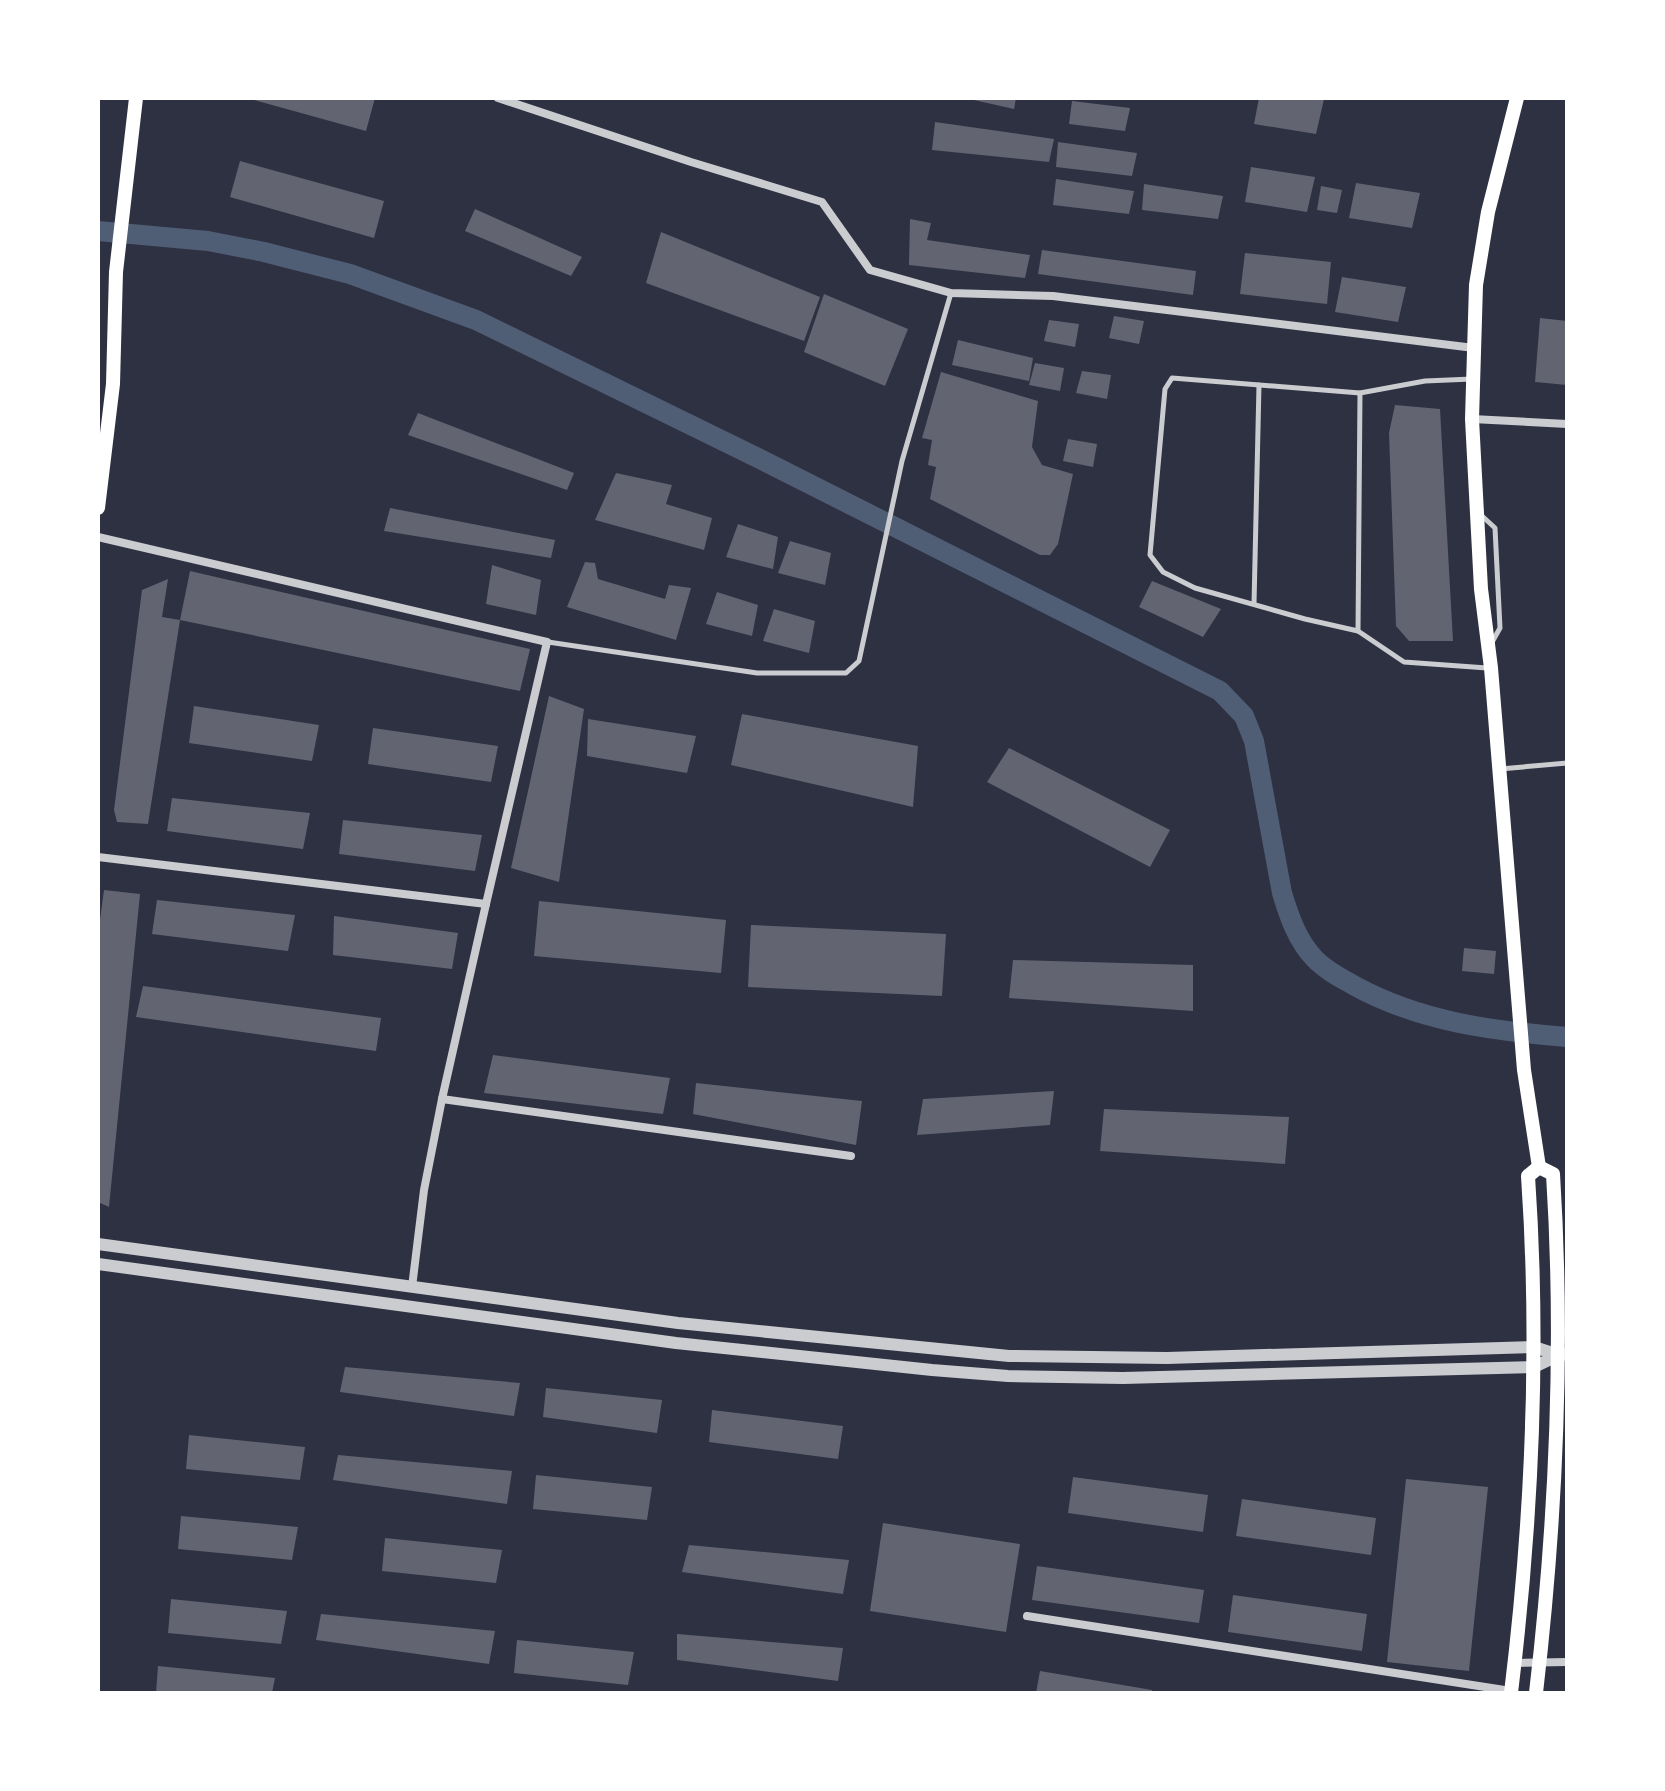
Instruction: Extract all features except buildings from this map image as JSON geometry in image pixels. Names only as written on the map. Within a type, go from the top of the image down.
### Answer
[{"type":"main road","points":[[98,508],[113,384],[116,272],[136,98]]},
{"type":"main road","points":[[1517,98],[1482,243],[1476,285],[1472,419],[1481,589],[1491,668],[1524,1070],[1539,1167]]},
{"type":"main road","points":[[98,378],[113,366]]},
{"type":"main road","points":[[1511,1692],[1529,1494],[1534,1367],[1535,1271],[1528,1176],[1539,1167]]},
{"type":"main road","points":[[1536,1693],[1548,1578],[1563,1355],[1553,1174],[1539,1167]]},
{"type":"main road","points":[[1555,1461],[1567,1429]]},
{"type":"street","points":[[498,98],[822,202],[870,270],[951,293],[1053,296],[1474,348]]},
{"type":"street","points":[[1472,419],[1567,424]]},
{"type":"street","points":[[98,537],[547,642],[442,1099],[424,1190],[412,1287]]},
{"type":"street","points":[[98,857],[486,904]]},
{"type":"street","points":[[442,1099],[851,1156]]},
{"type":"street","points":[[98,1244],[693,1325],[1009,1356],[1167,1358],[1534,1347],[1563,1355]]},
{"type":"street","points":[[98,1264],[660,1341],[947,1372],[1123,1378],[1534,1367],[1563,1355]]},
{"type":"street","points":[[1027,1616],[1511,1692]]},
{"type":"street","points":[[1515,1663],[1567,1662]]},
{"type":"lane","points":[[547,642],[757,673],[846,673],[859,661],[902,461],[951,293]]},
{"type":"lane","points":[[1473,379],[1425,381],[1360,393],[1172,378],[1165,389],[1150,555],[1163,572],[1195,588],[1358,631],[1404,662],[1491,668]]},
{"type":"lane","points":[[1254,604],[1259,385]]},
{"type":"lane","points":[[1358,631],[1360,393]]},
{"type":"lane","points":[[1500,770],[1567,763]]},
{"type":"waterway","points":[[98,231],[208,241],[264,252],[350,274],[476,320],[1220,691],[1244,716],[1254,741],[1282,893],[1298,936],[1314,958],[1355,986],[1406,1008],[1485,1028],[1567,1037]]}]
